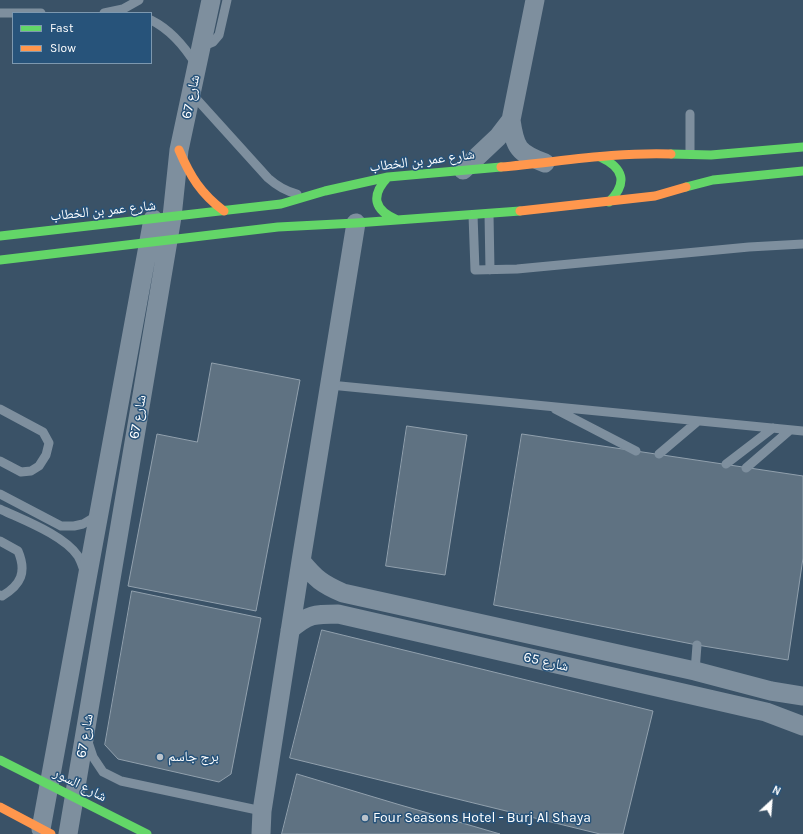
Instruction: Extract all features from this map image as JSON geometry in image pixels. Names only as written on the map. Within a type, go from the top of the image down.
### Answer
[{"type":"street","name":"شارع 67","points":[[68,834],[172,217],[179,150],[211,0]]},
{"type":"street","points":[[463,170],[498,137],[510,120],[535,0]]},
{"type":"street","points":[[510,120],[514,139],[521,152],[545,163]]},
{"type":"street","name":"شارع عمر بن الخطاب","points":[[0,236],[281,204],[388,177],[545,163],[600,156],[654,153],[711,156],[803,147]]},
{"type":"street","points":[[179,150],[198,188],[212,203],[224,211]]},
{"type":"street","points":[[600,156],[610,160],[617,167],[621,176],[621,186],[617,195],[609,202]]},
{"type":"street","points":[[0,260],[278,227],[489,214],[609,202],[655,196],[713,180],[803,171]]},
{"type":"street","points":[[388,177],[381,183],[376,192],[376,201],[380,210],[387,217],[397,220]]},
{"type":"street","name":"شارع 67","points":[[46,831],[48,785],[153,219]]},
{"type":"street","points":[[261,834],[262,811],[290,630],[356,223]]},
{"type":"street","name":"شارع 65","points":[[301,561],[312,575],[326,586],[343,593],[695,671],[771,691],[803,696]]},
{"type":"street","name":"شارع 65","points":[[290,630],[301,620],[316,614],[338,614],[766,712],[803,726]]},
{"type":"street","name":"شارع السور","points":[[0,760],[74,799],[147,834]]},
{"type":"street","points":[[0,807],[46,831]]},
{"type":"lane","points":[[109,12],[123,9],[139,0]]},
{"type":"lane","points":[[201,47],[213,42],[219,35],[227,0]]},
{"type":"lane","points":[[123,9],[131,12]]},
{"type":"lane","points":[[0,13],[12,13]]},
{"type":"lane","points":[[152,21],[167,30],[179,41],[189,53],[197,67]]},
{"type":"lane","points":[[191,93],[268,178],[278,187],[288,192],[308,196]]},
{"type":"lane","points":[[690,114],[690,154]]},
{"type":"lane","points":[[473,214],[475,270],[516,269],[749,247],[803,244]]},
{"type":"lane","points":[[489,214],[490,270]]},
{"type":"lane","points":[[330,385],[803,431]]},
{"type":"lane","points":[[550,406],[636,451]]},
{"type":"lane","points":[[0,409],[44,432],[48,443],[46,455],[39,466],[31,471],[22,472],[0,461]]},
{"type":"lane","points":[[659,454],[698,421]]},
{"type":"lane","points":[[726,464],[773,428]]},
{"type":"lane","points":[[746,468],[790,430]]},
{"type":"lane","points":[[0,494],[61,526],[84,524],[98,515]]},
{"type":"lane","points":[[0,509],[58,538],[71,548],[78,557],[86,577]]},
{"type":"lane","points":[[0,541],[18,551],[22,560],[23,571],[17,585],[2,596],[0,595]]},
{"type":"lane","points":[[695,671],[697,645]]},
{"type":"lane","points":[[85,734],[93,757],[103,772],[121,781],[262,811]]},
{"type":"building","points":[[212,363],[300,380],[256,611],[128,586],[157,434],[197,442]]},
{"type":"building","points":[[407,426],[467,435],[445,575],[386,566]]},
{"type":"building","points":[[522,434],[803,476],[803,558],[788,660],[697,645],[494,605]]},
{"type":"building","points":[[132,591],[261,618],[231,774],[219,782],[118,759],[105,745]]},
{"type":"building","points":[[322,630],[653,711],[623,834],[600,834],[290,758]]},
{"type":"building","name":"Four Seasons Hotel - Burj Al Shaya","points":[[297,774],[397,804],[500,834],[282,834]]},
{"type":"traffic: fast","points":[[671,154],[711,155],[803,147]]},
{"type":"traffic: fast","points":[[600,157],[614,166],[621,176],[619,188],[609,202]]},
{"type":"traffic: fast","points":[[0,236],[281,204],[325,191],[388,177],[501,167]]},
{"type":"traffic: fast","points":[[686,187],[713,180],[803,171]]},
{"type":"traffic: fast","points":[[388,177],[379,190],[377,202],[383,212],[397,220]]},
{"type":"traffic: fast","points":[[0,260],[278,227],[520,211]]},
{"type":"traffic: fast","points":[[0,760],[147,834]]},
{"type":"traffic: slow","points":[[179,150],[187,168],[197,184],[209,198],[224,211]]},
{"type":"traffic: slow","points":[[501,167],[629,154],[671,154]]},
{"type":"traffic: slow","points":[[520,211],[655,196],[686,187]]},
{"type":"traffic: slow","points":[[0,807],[51,834]]},
{"type":"place","name":"برج جاسم","points":[[160,757]]},
{"type":"place","name":"Four Seasons Hotel - Burj Al Shaya","points":[[365,818]]}]
